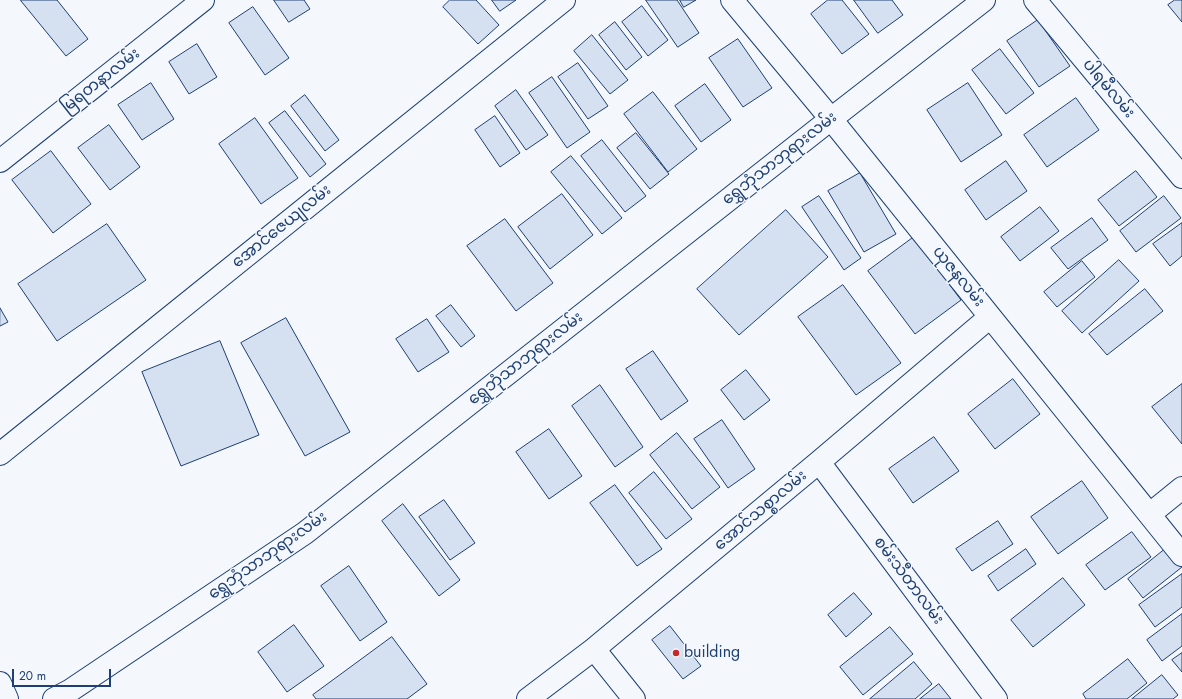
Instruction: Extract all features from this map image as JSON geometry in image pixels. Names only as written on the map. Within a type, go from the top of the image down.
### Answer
[{"type":"street","name":"မြရတနာလမ်း","points":[[0,161],[203,0]]},
{"type":"street","name":"အောင်ဇေယျလမ်း","points":[[0,454],[564,0]]},
{"type":"street","name":"ယုဇနလမ်း","points":[[732,0],[831,119],[1182,554]]},
{"type":"street","name":"ရွှေဘုံသာဘုရားလမ်း","points":[[54,699],[71,690],[305,533],[984,0]]},
{"type":"street","name":"ပါရမီလမ်း","points":[[1035,0],[1182,177]]},
{"type":"street","name":"အောင်သစ္စာလမ်း","points":[[528,699],[594,649],[819,462],[990,317]]},
{"type":"street","name":"စမ်းသီတာလမ်း","points":[[819,462],[996,699]]},
{"type":"street","points":[[1150,514],[1182,488]]},
{"type":"street","points":[[594,649],[634,699]]},
{"type":"street","points":[[0,683],[7,699]]},
{"type":"building","points":[[21,0],[57,0],[88,39],[66,56]]},
{"type":"building","points":[[274,0],[304,0],[310,9],[289,22]]},
{"type":"building","points":[[450,0],[476,0],[499,25],[478,44],[443,7]]},
{"type":"building","points":[[492,0],[516,0],[500,11]]},
{"type":"building","points":[[646,0],[677,0],[699,33],[678,47]]},
{"type":"building","points":[[680,0],[696,0],[684,7]]},
{"type":"building","points":[[828,0],[842,0],[869,34],[842,54],[811,14]]},
{"type":"building","points":[[854,0],[892,0],[903,15],[878,33]]},
{"type":"building","points":[[1175,0],[1182,0],[1182,22],[1168,5]]},
{"type":"building","points":[[642,6],[668,40],[648,56],[622,22]]},
{"type":"building","points":[[253,7],[289,58],[265,75],[229,23]]},
{"type":"building","points":[[1038,20],[1070,66],[1039,87],[1007,41]]},
{"type":"building","points":[[615,22],[642,57],[626,70],[599,35]]},
{"type":"building","points":[[592,35],[628,80],[610,94],[574,51]]},
{"type":"building","points":[[738,39],[772,88],[743,107],[709,58]]},
{"type":"building","points":[[197,44],[217,77],[189,94],[169,62]]},
{"type":"building","points":[[1000,49],[1034,93],[1006,114],[972,70]]},
{"type":"building","points":[[578,63],[608,106],[588,119],[558,77]]},
{"type":"building","points":[[552,77],[590,132],[567,148],[529,93]]},
{"type":"building","points":[[151,83],[174,119],[142,140],[118,105]]},
{"type":"building","points":[[968,83],[1002,135],[961,162],[927,110]]},
{"type":"building","points":[[705,84],[731,120],[701,142],[675,106]]},
{"type":"building","points":[[516,90],[548,135],[526,150],[495,106]]},
{"type":"building","points":[[653,92],[697,149],[668,172],[624,114]]},
{"type":"building","points":[[305,95],[339,140],[325,151],[291,106]]},
{"type":"building","points":[[1076,98],[1099,130],[1047,167],[1024,135]]},
{"type":"building","points":[[285,111],[326,164],[310,177],[269,123]]},
{"type":"building","points":[[495,116],[520,153],[500,167],[475,130]]},
{"type":"building","points":[[255,118],[298,178],[261,204],[219,144]]},
{"type":"building","points":[[109,125],[140,167],[110,190],[78,148]]},
{"type":"building","points":[[636,133],[669,174],[650,189],[617,148]]},
{"type":"building","points":[[602,140],[646,196],[625,212],[581,156]]},
{"type":"building","points":[[51,151],[91,204],[53,233],[12,180]]},
{"type":"building","points":[[571,156],[622,218],[602,234],[551,172]]},
{"type":"building","points":[[1006,161],[1027,191],[986,220],[965,190]]},
{"type":"building","points":[[1136,171],[1157,197],[1119,226],[1098,200]]},
{"type":"building","points":[[860,173],[896,234],[864,252],[828,191]]},
{"type":"building","points":[[562,194],[593,235],[550,269],[518,227]]},
{"type":"building","points":[[819,196],[861,258],[844,270],[802,207]]},
{"type":"building","points":[[1164,196],[1181,218],[1136,252],[1120,231]]},
{"type":"building","points":[[1040,207],[1059,231],[1020,261],[1001,237]]},
{"type":"building","points":[[786,210],[828,257],[739,335],[697,289]]},
{"type":"building","points":[[1092,218],[1108,240],[1068,269],[1051,248]]},
{"type":"building","points":[[505,219],[553,283],[516,311],[467,246]]},
{"type":"building","points":[[1182,223],[1182,256],[1170,266],[1153,244]]},
{"type":"building","points":[[107,224],[146,280],[57,341],[18,284]]},
{"type":"building","points":[[914,237],[961,300],[915,334],[868,271]]},
{"type":"building","points":[[1119,260],[1139,281],[1082,333],[1062,311]]},
{"type":"building","points":[[1082,261],[1095,277],[1057,307],[1044,292]]},
{"type":"building","points":[[843,285],[901,363],[856,395],[798,317]]},
{"type":"building","points":[[1145,289],[1163,311],[1107,355],[1089,334]]},
{"type":"building","points":[[451,305],[475,336],[461,347],[436,316]]},
{"type":"building","points":[[0,308],[8,322],[0,326]]},
{"type":"building","points":[[286,318],[350,432],[305,456],[241,343]]},
{"type":"building","points":[[427,319],[449,352],[418,372],[396,339]]},
{"type":"building","points":[[220,341],[259,435],[181,466],[142,372]]},
{"type":"building","points":[[653,351],[688,401],[661,420],[626,369]]},
{"type":"building","points":[[746,370],[770,400],[744,420],[721,390]]},
{"type":"building","points":[[1013,379],[1040,414],[995,449],[968,414]]},
{"type":"building","points":[[1182,384],[1182,444],[1152,407]]},
{"type":"building","points":[[600,385],[643,447],[615,467],[572,406]]},
{"type":"building","points":[[722,420],[755,469],[728,488],[694,439]]},
{"type":"building","points":[[549,429],[582,476],[549,499],[516,452]]},
{"type":"building","points":[[677,433],[720,487],[692,509],[650,455]]},
{"type":"building","points":[[934,437],[959,471],[913,503],[889,469]]},
{"type":"building","points":[[654,472],[692,519],[666,539],[629,493]]},
{"type":"building","points":[[1082,481],[1108,518],[1058,554],[1031,517]]},
{"type":"building","points":[[615,485],[662,549],[637,566],[590,503]]},
{"type":"building","points":[[444,500],[475,543],[450,560],[419,517]]},
{"type":"building","points":[[403,504],[460,580],[439,596],[382,521]]},
{"type":"building","points":[[998,521],[1013,544],[972,571],[956,549]]},
{"type":"building","points":[[1132,532],[1151,557],[1105,590],[1086,565]]},
{"type":"building","points":[[1169,546],[1182,563],[1182,567],[1143,598],[1128,579]]},
{"type":"building","points":[[1026,549],[1036,564],[998,591],[988,576]]},
{"type":"building","points":[[349,566],[387,622],[360,641],[321,586]]},
{"type":"building","points":[[1182,574],[1182,607],[1155,627],[1139,605]]},
{"type":"building","points":[[1063,578],[1085,605],[1033,647],[1011,620]]},
{"type":"building","points":[[854,593],[872,614],[846,637],[828,615]]},
{"type":"building","points":[[1182,614],[1182,646],[1162,661],[1147,640]]},
{"type":"building","points":[[294,625],[324,666],[287,692],[258,652]]},
{"type":"building","name":"building","points":[[670,626],[701,666],[683,679],[652,640]]},
{"type":"building","points":[[890,627],[913,654],[863,695],[840,667]]},
{"type":"building","points":[[392,637],[427,684],[407,699],[316,699],[313,695]]},
{"type":"building","points":[[1182,653],[1182,672],[1172,660]]},
{"type":"building","points":[[1128,659],[1147,683],[1127,699],[1086,699],[1083,694]]},
{"type":"building","points":[[914,662],[932,684],[915,699],[870,699]]},
{"type":"building","points":[[1162,675],[1178,695],[1173,699],[1132,699]]},
{"type":"building","points":[[939,684],[951,699],[920,699]]},
{"type":"place","name":"building","points":[[676,653]]}]
